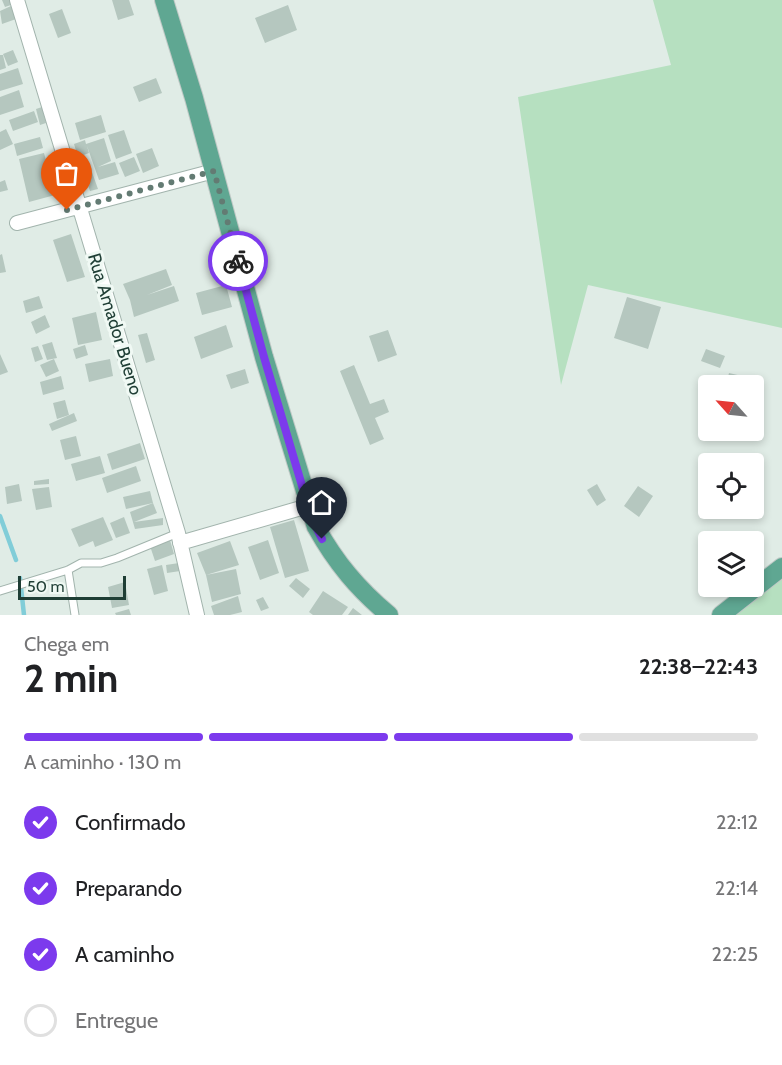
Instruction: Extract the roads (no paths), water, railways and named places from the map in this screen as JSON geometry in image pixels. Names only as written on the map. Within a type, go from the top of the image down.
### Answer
[{"type":"main road","points":[[164,0],[194,98],[264,357],[308,506],[316,527],[335,558],[356,586],[388,615]]},
{"type":"main road","points":[[721,615],[782,567]]},
{"type":"street","name":"Rua Amador Bueno","points":[[17,0],[179,538],[197,615]]},
{"type":"street","points":[[17,223],[214,171]]},
{"type":"street","points":[[179,538],[308,506]]},
{"type":"lane","points":[[0,591],[68,570],[81,563],[101,563],[179,538]]},
{"type":"lane","points":[[68,570],[75,615]]},
{"type":"waterway","points":[[0,516],[16,560]]},
{"type":"waterway","points":[[20,578],[24,615]]}]
